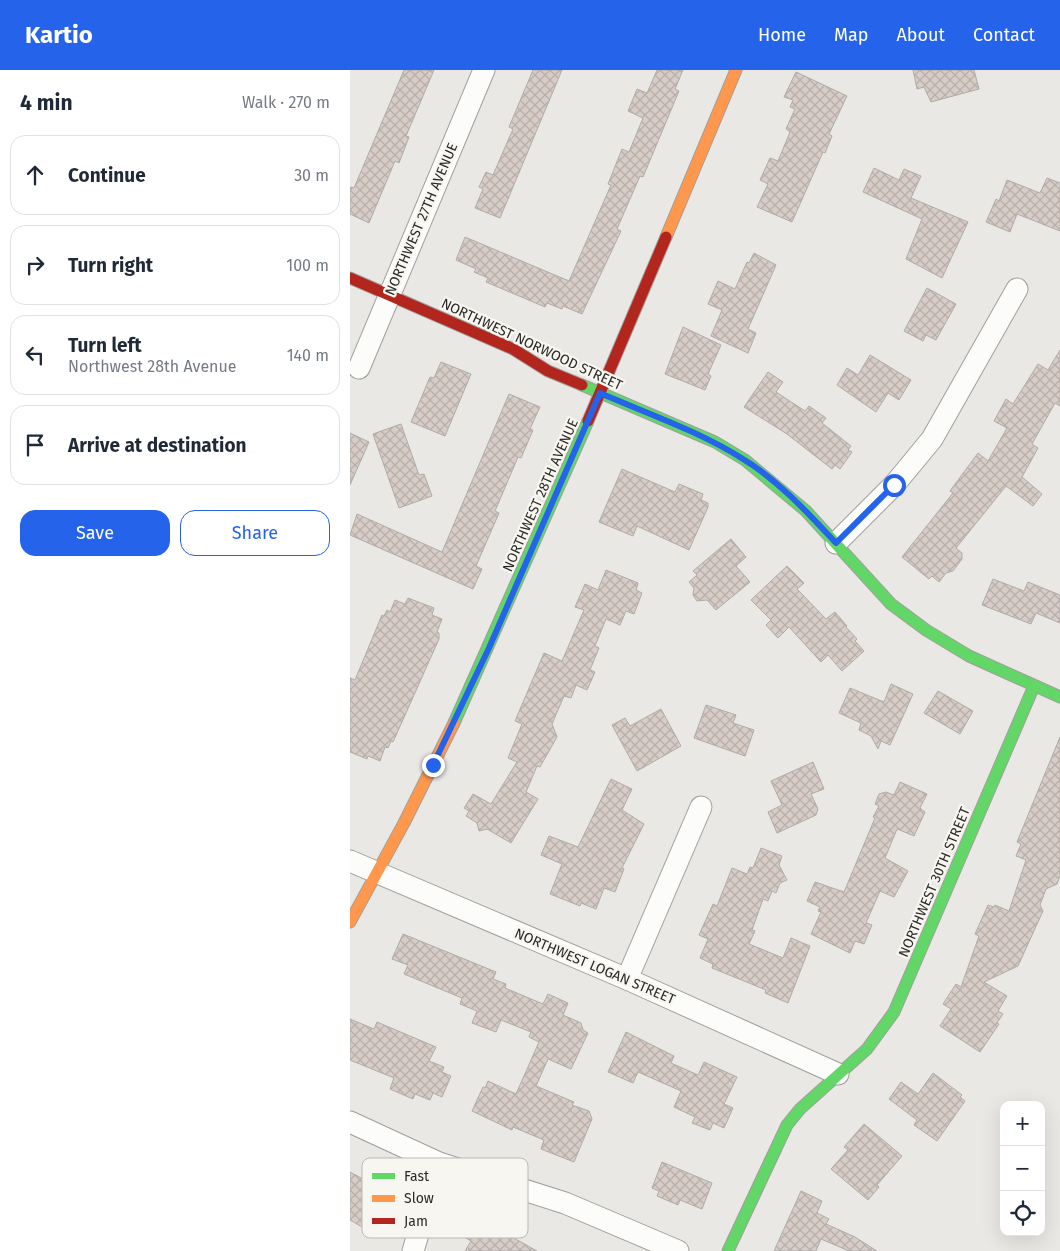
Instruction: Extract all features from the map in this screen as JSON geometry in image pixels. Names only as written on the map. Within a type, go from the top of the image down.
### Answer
[{"type":"street","name":"NORTHWEST 27TH AVENUE","points":[[359,368],[484,70]]},
{"type":"street","name":"NORTHWEST 28TH AVENUE","points":[[350,922],[378,874],[489,648],[600,393],[736,70]]},
{"type":"street","name":"NORTHWEST NORWOOD STREET","points":[[350,278],[513,349],[548,371],[715,442],[745,460],[806,511],[891,604],[926,630],[969,656],[1060,697]]},
{"type":"street","points":[[836,543],[894,485],[932,438],[1017,289]]},
{"type":"street","name":"NORTHWEST 30TH STREET","points":[[728,1251],[774,1149],[787,1125],[800,1109],[867,1049],[894,1012],[1034,686]]},
{"type":"street","points":[[627,979],[701,807]]},
{"type":"street","name":"NORTHWEST LOGAN STREET","points":[[350,862],[627,979],[838,1074]]},
{"type":"street","points":[[350,1122],[428,1158]]},
{"type":"street","points":[[528,1191],[565,1202],[678,1251]]},
{"type":"street","points":[[413,1251],[417,1238]]},
{"type":"building","points":[[404,70],[434,70],[406,136],[409,137],[399,163],[395,161],[369,223],[350,214],[350,187],[354,188]]},
{"type":"building","points":[[533,70],[562,70],[500,218],[475,208],[483,189],[479,187],[486,172],[493,175],[513,129],[509,127]]},
{"type":"building","points":[[657,70],[683,70],[675,89],[679,91],[643,177],[640,176],[617,229],[621,231],[582,314],[563,306],[562,309],[547,303],[545,307],[486,282],[488,278],[474,272],[476,269],[456,260],[465,237],[569,281],[611,185],[608,184],[622,149],[629,152],[643,118],[628,111],[637,89],[647,93]]},
{"type":"building","points":[[913,70],[974,70],[979,89],[931,102],[924,87],[917,89]]},
{"type":"building","points":[[796,72],[847,96],[829,134],[832,136],[825,153],[823,152],[792,222],[757,207],[768,184],[760,180],[770,158],[778,161],[790,132],[786,129],[795,109],[790,107],[793,100],[784,97]]},
{"type":"building","points":[[874,168],[899,180],[904,169],[921,176],[911,198],[968,222],[942,278],[906,259],[922,219],[863,192]]},
{"type":"building","points":[[1047,178],[1060,183],[1060,231],[1017,214],[1010,232],[986,222],[996,199],[999,201],[1007,180],[1040,193]]},
{"type":"building","points":[[754,253],[776,265],[748,329],[756,333],[748,353],[711,336],[722,310],[708,304],[718,281],[735,289],[747,262],[749,263]]},
{"type":"building","points":[[927,288],[956,304],[936,340],[926,335],[923,341],[904,331]]},
{"type":"building","points":[[683,327],[721,345],[708,374],[711,376],[705,390],[665,374]]},
{"type":"building","points":[[1060,350],[1060,406],[1055,403],[1032,444],[1038,448],[1022,477],[1042,494],[1033,506],[1006,486],[956,548],[962,553],[962,559],[953,571],[946,573],[939,582],[932,576],[929,579],[902,557],[953,493],[950,491],[978,453],[988,461],[1007,428],[994,421],[1006,399],[1013,404],[1038,364],[1048,370]]},
{"type":"building","points":[[870,355],[911,380],[899,400],[888,393],[876,412],[837,385],[847,368],[858,375]]},
{"type":"building","points":[[441,362],[471,374],[445,436],[411,422],[430,377],[434,378]]},
{"type":"building","points":[[768,372],[783,382],[776,392],[805,411],[809,406],[826,418],[822,423],[851,446],[848,450],[852,452],[840,469],[835,465],[832,469],[787,434],[744,407]]},
{"type":"building","points":[[509,394],[540,407],[530,429],[533,430],[521,458],[518,457],[495,511],[499,513],[476,566],[482,569],[473,589],[350,535],[357,514],[442,552]]},
{"type":"building","points":[[401,424],[419,475],[424,474],[432,496],[399,508],[373,434]]},
{"type":"building","points":[[350,433],[369,442],[350,485]]},
{"type":"building","points":[[622,469],[675,492],[679,484],[703,494],[701,500],[708,503],[708,507],[689,550],[637,526],[633,536],[599,522]]},
{"type":"building","points":[[731,539],[746,557],[736,566],[750,582],[716,610],[707,600],[697,601],[693,595],[694,588],[689,582],[697,575],[693,571]]},
{"type":"building","points":[[787,566],[804,583],[797,589],[826,619],[835,612],[857,639],[855,641],[864,651],[842,671],[828,655],[821,662],[789,627],[778,638],[766,625],[771,620],[751,600]]},
{"type":"building","points":[[606,570],[638,583],[636,590],[642,593],[634,614],[626,611],[620,625],[606,619],[595,646],[599,648],[590,670],[595,672],[587,690],[576,685],[571,698],[564,696],[552,724],[557,737],[540,767],[537,766],[526,792],[538,799],[511,843],[487,829],[479,831],[477,823],[466,816],[469,811],[464,808],[473,794],[491,804],[517,762],[508,758],[522,724],[515,721],[544,653],[562,661],[584,610],[575,607],[585,584],[598,590]]},
{"type":"building","points":[[993,579],[1024,591],[1028,582],[1060,595],[1060,623],[1036,613],[1031,624],[982,605]]},
{"type":"building","points":[[408,598],[434,608],[432,615],[442,619],[437,632],[439,633],[439,639],[393,742],[391,741],[388,748],[385,747],[380,761],[368,756],[367,759],[350,752],[350,678],[355,680],[382,615],[384,616],[387,610],[390,612],[395,600],[405,604]]},
{"type":"building","points":[[891,684],[913,694],[890,745],[881,741],[878,749],[871,736],[859,730],[861,723],[839,713],[850,688],[884,702]]},
{"type":"building","points":[[938,691],[973,711],[960,734],[924,713]]},
{"type":"building","points":[[706,705],[736,715],[733,723],[754,730],[745,756],[694,738]]},
{"type":"building","points":[[661,709],[681,746],[637,771],[612,725],[625,718],[630,726]]},
{"type":"building","points":[[1060,737],[1060,876],[1057,884],[1046,889],[1040,905],[1043,911],[1018,966],[984,982],[1007,996],[998,1011],[1003,1014],[997,1023],[999,1024],[980,1052],[940,1026],[951,1009],[943,1004],[956,984],[961,987],[979,936],[975,934],[988,905],[994,907],[995,905],[1009,911],[1026,860],[1016,856],[1021,844],[1017,842]]},
{"type":"building","points":[[813,762],[824,789],[811,794],[818,809],[816,815],[777,833],[768,812],[782,805],[771,781]]},
{"type":"building","points":[[611,779],[632,789],[622,810],[644,824],[622,868],[624,869],[615,892],[604,888],[596,909],[581,903],[580,906],[550,894],[562,864],[541,855],[549,836],[578,847]]},
{"type":"building","points":[[900,782],[927,794],[920,808],[925,812],[914,836],[897,829],[885,858],[908,871],[894,897],[880,891],[866,923],[872,925],[864,944],[855,941],[850,953],[811,934],[821,912],[818,911],[820,907],[807,901],[815,882],[844,892],[875,818],[873,817],[879,806],[875,804],[879,794],[886,792],[894,795]]},
{"type":"building","points":[[761,848],[782,856],[779,865],[787,880],[780,883],[776,893],[772,891],[768,901],[763,899],[752,930],[755,931],[749,944],[783,958],[791,938],[810,946],[788,1003],[765,993],[766,990],[712,968],[713,964],[700,958],[708,939],[699,935],[713,904],[717,906],[732,868],[747,874],[750,867],[753,868]]},
{"type":"building","points":[[403,934],[496,972],[493,979],[506,984],[505,988],[543,1004],[548,994],[568,1003],[563,1015],[581,1023],[583,1030],[588,1033],[571,1069],[548,1059],[536,1086],[574,1102],[572,1105],[589,1111],[592,1119],[574,1162],[541,1149],[544,1140],[513,1127],[512,1130],[472,1111],[483,1087],[485,1088],[488,1081],[516,1094],[539,1042],[529,1037],[531,1032],[501,1020],[496,1032],[472,1023],[477,1011],[460,1004],[462,998],[404,974],[408,965],[392,959]]},
{"type":"building","points":[[350,1019],[374,1029],[377,1022],[436,1047],[429,1061],[444,1067],[442,1072],[451,1076],[442,1097],[433,1093],[430,1100],[415,1094],[413,1099],[390,1089],[394,1078],[350,1060]]},
{"type":"building","points":[[626,1032],[674,1056],[671,1063],[698,1075],[704,1062],[737,1077],[724,1104],[733,1108],[724,1128],[713,1123],[710,1130],[692,1123],[695,1117],[674,1107],[681,1091],[638,1072],[633,1083],[608,1072]]},
{"type":"building","points":[[933,1073],[962,1095],[960,1097],[965,1101],[937,1141],[914,1125],[917,1120],[889,1099],[901,1082],[918,1094]]},
{"type":"building","points":[[864,1124],[902,1156],[877,1185],[879,1187],[868,1200],[831,1169],[848,1150],[844,1147]]},
{"type":"building","points":[[662,1162],[712,1183],[702,1209],[680,1200],[678,1205],[657,1196],[659,1191],[652,1188]]},
{"type":"building","points":[[350,1172],[362,1179],[362,1227],[350,1220]]},
{"type":"building","points":[[801,1191],[822,1201],[817,1213],[829,1219],[826,1224],[855,1237],[877,1251],[849,1251],[821,1239],[816,1251],[774,1251]]},
{"type":"building","points":[[466,1238],[514,1238],[537,1251],[465,1251],[471,1241]]},
{"type":"traffic: fast","points":[[582,385],[715,442],[745,460],[806,511],[891,604],[926,630],[969,656],[1060,697]]},
{"type":"traffic: fast","points":[[454,723],[588,421]]},
{"type":"traffic: fast","points":[[728,1251],[787,1125],[800,1109],[867,1049],[894,1012],[1034,686]]},
{"type":"traffic: slow","points":[[666,237],[736,70]]},
{"type":"traffic: slow","points":[[350,922],[404,823],[454,723]]},
{"type":"traffic: jam","points":[[588,421],[666,237]]},
{"type":"traffic: jam","points":[[350,278],[513,349],[548,371],[582,385]]},
{"type":"route","points":[[433,765],[489,648],[600,393],[715,442],[745,460],[806,511],[836,543],[894,485]]}]
